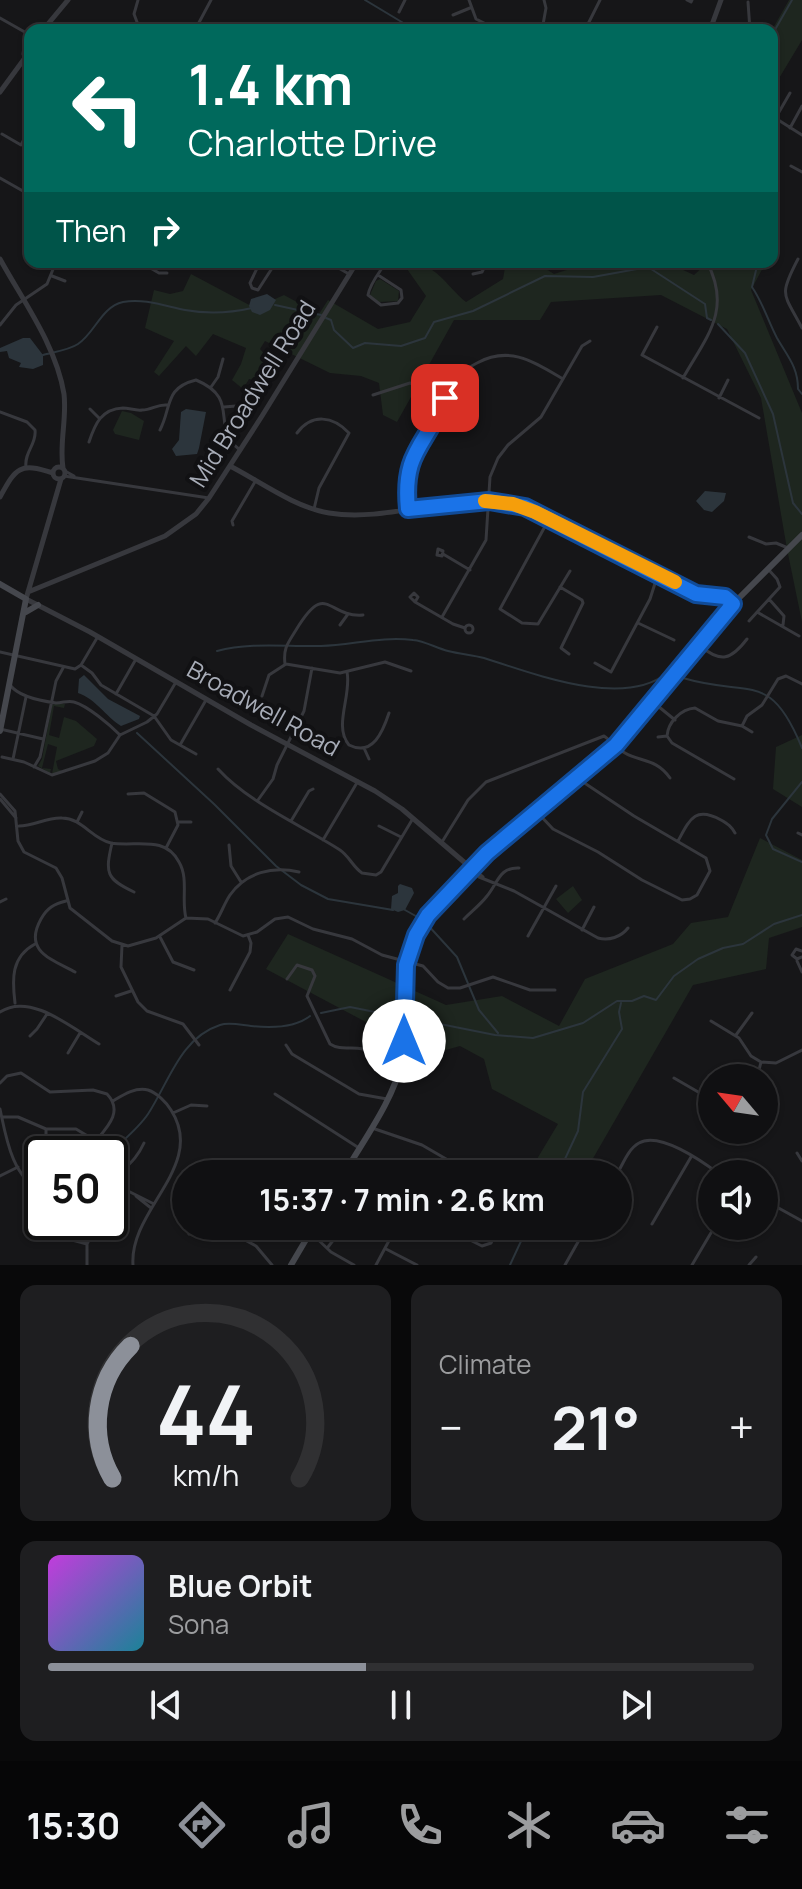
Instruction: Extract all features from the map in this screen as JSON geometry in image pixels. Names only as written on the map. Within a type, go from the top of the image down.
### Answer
[{"type":"main road","points":[[353,1160],[387,1099],[402,1061],[407,961],[416,935],[428,915],[472,868],[616,745],[715,627],[726,604],[747,590],[802,535]]},
{"type":"main road","points":[[1,584],[27,596]]},
{"type":"main road","points":[[20,635],[27,596]]},
{"type":"main road","points":[[0,730],[27,596]]},
{"type":"main road","points":[[0,718],[26,612],[38,605]]},
{"type":"main road","points":[[291,1265],[306,1240]]},
{"type":"street","points":[[49,24],[68,0]]},
{"type":"street","points":[[138,0],[134,14],[138,24]]},
{"type":"street","points":[[198,24],[211,0]]},
{"type":"street","points":[[399,12],[405,0]]},
{"type":"street","points":[[469,0],[476,19],[483,24]]},
{"type":"street","points":[[543,24],[544,0]]},
{"type":"street","points":[[588,24],[600,0]]},
{"type":"street","points":[[712,24],[721,0]]},
{"type":"street","points":[[748,2],[750,24]]},
{"type":"street","points":[[453,15],[470,8]]},
{"type":"street","points":[[0,18],[24,36]]},
{"type":"street","points":[[0,92],[24,54]]},
{"type":"street","points":[[778,110],[790,93]]},
{"type":"street","points":[[790,128],[802,106]]},
{"type":"street","points":[[778,120],[802,135]]},
{"type":"street","points":[[2,134],[21,145],[24,139]]},
{"type":"street","points":[[791,166],[802,172]]},
{"type":"street","points":[[0,178],[24,192]]},
{"type":"street","points":[[0,259],[52,354],[65,403],[59,473],[27,596]]},
{"type":"street","points":[[798,259],[784,292],[787,303],[801,324]]},
{"type":"street","points":[[0,325],[12,308],[44,287],[54,268]]},
{"type":"street","points":[[151,268],[167,273]]},
{"type":"street","points":[[257,268],[250,281],[252,288],[258,290],[272,268]]},
{"type":"street","points":[[338,268],[349,274]]},
{"type":"street","name":"Mid Broadwell Road","points":[[32,586],[165,536],[190,519],[209,498],[230,466],[353,268]]},
{"type":"street","points":[[378,275],[401,290],[402,298],[398,303],[381,305],[370,297],[369,289],[382,268]]},
{"type":"street","points":[[473,274],[482,272],[484,268]]},
{"type":"street","points":[[683,378],[718,311],[718,288],[710,268]]},
{"type":"street","points":[[52,276],[65,281]]},
{"type":"street","points":[[657,327],[642,355],[759,418]]},
{"type":"street","points":[[442,617],[486,540],[490,477],[498,458],[508,445],[541,417],[582,346],[590,341]]},
{"type":"street","points":[[408,509],[406,483],[409,464],[452,383],[462,372],[498,355],[525,357],[563,379]]},
{"type":"street","points":[[211,387],[218,377],[223,359]]},
{"type":"street","points":[[160,430],[167,405],[176,390],[196,380],[216,390],[224,407],[227,436],[240,450]]},
{"type":"street","points":[[719,398],[728,380]]},
{"type":"street","points":[[373,395],[410,383],[445,398]]},
{"type":"street","points":[[89,442],[99,418],[110,410],[145,411],[161,404],[167,405]]},
{"type":"street","points":[[224,407],[236,406]]},
{"type":"street","points":[[90,409],[99,418]]},
{"type":"street","points":[[0,412],[27,422],[35,430],[35,441],[26,456],[26,467]]},
{"type":"street","points":[[297,433],[307,422],[319,418],[330,420],[349,433],[319,488],[314,509]]},
{"type":"street","points":[[230,466],[314,509],[349,514],[489,501],[525,507],[696,594],[726,604]]},
{"type":"street","points":[[0,497],[15,473],[26,467],[209,498]]},
{"type":"street","points":[[233,525],[232,521],[256,480]]},
{"type":"street","points":[[549,519],[500,609],[522,623],[534,625],[543,619],[570,571]]},
{"type":"street","points":[[749,537],[764,544],[776,543],[788,548]]},
{"type":"street","points":[[443,554],[470,570]]},
{"type":"street","points":[[749,621],[780,587],[780,582],[768,569]]},
{"type":"street","points":[[595,663],[611,672],[638,623],[658,574]]},
{"type":"street","points":[[560,587],[583,603],[561,648],[569,654]]},
{"type":"street","name":"Broadwell Road","points":[[27,596],[206,700],[358,781],[413,818],[472,868]]},
{"type":"street","points":[[769,599],[784,616],[783,627]]},
{"type":"street","points":[[415,602],[465,628]]},
{"type":"street","points":[[285,664],[287,642],[311,608],[326,604],[348,614],[363,615]]},
{"type":"street","points":[[757,612],[799,636]]},
{"type":"street","points":[[340,625],[348,614]]},
{"type":"street","points":[[638,623],[674,640]]},
{"type":"street","points":[[0,652],[75,669],[81,665],[97,637]]},
{"type":"street","points":[[700,646],[713,656],[727,657],[747,639]]},
{"type":"street","points":[[116,694],[136,659]]},
{"type":"street","points":[[262,696],[269,675],[285,664],[347,672],[385,662],[411,671]]},
{"type":"street","points":[[81,665],[101,685],[154,716],[167,736],[196,754]]},
{"type":"street","points":[[34,767],[40,757],[57,677],[64,667]]},
{"type":"street","points":[[258,800],[273,779],[306,707],[312,668]]},
{"type":"street","points":[[347,672],[349,693],[343,735],[353,747],[364,748],[377,739],[389,713]]},
{"type":"street","points":[[742,726],[747,716],[762,705],[778,679],[789,677],[802,684]]},
{"type":"street","points":[[2,757],[52,775],[95,761],[108,753],[120,735],[154,716],[176,682]]},
{"type":"street","points":[[10,685],[16,692],[27,696],[59,703],[70,700],[86,706],[120,735]]},
{"type":"street","points":[[7,700],[16,692]]},
{"type":"street","points":[[13,759],[27,696]]},
{"type":"street","points":[[180,745],[206,700]]},
{"type":"street","points":[[653,702],[675,720]]},
{"type":"street","points":[[734,779],[672,743],[667,736],[668,729],[684,710],[695,708],[718,721],[742,726],[752,732]]},
{"type":"street","points":[[0,730],[44,739]]},
{"type":"street","points":[[442,842],[468,800],[486,782],[604,736],[626,754],[641,757],[665,770],[670,778]]},
{"type":"street","points":[[658,737],[667,736]]},
{"type":"street","points":[[364,748],[369,759]]},
{"type":"street","points":[[218,769],[229,781],[344,852],[362,873],[370,875],[381,872],[413,818]]},
{"type":"street","points":[[537,812],[553,829],[598,852],[642,880],[686,900],[699,892],[710,867],[704,856],[634,816],[579,778]]},
{"type":"street","points":[[323,840],[358,781]]},
{"type":"street","points":[[291,821],[313,789]]},
{"type":"street","points":[[128,794],[144,793],[175,812],[178,822],[166,848]]},
{"type":"street","points":[[0,797],[10,802],[16,818],[18,841],[24,852],[59,871],[66,901],[77,915],[122,945],[160,937],[186,918],[201,917],[234,934],[248,935],[275,919],[288,917],[313,929],[352,939],[382,955],[427,968],[438,982],[448,988],[460,988],[489,977],[530,990],[555,990]]},
{"type":"street","points":[[77,822],[82,812]]},
{"type":"street","points":[[678,841],[690,820],[702,814],[711,815],[729,825],[735,833]]},
{"type":"street","points":[[17,826],[57,818],[77,822],[97,837],[112,843],[147,843],[166,848],[176,857],[183,871],[186,918]]},
{"type":"street","points":[[178,822],[191,822]]},
{"type":"street","points":[[379,826],[401,838]]},
{"type":"street","points":[[112,843],[107,862],[109,874],[117,884],[134,892]]},
{"type":"street","points":[[229,845],[231,866],[241,883]]},
{"type":"street","points":[[472,868],[494,885],[514,891],[582,930],[606,940],[621,935],[628,928]]},
{"type":"street","points":[[464,919],[487,896],[504,871],[519,868]]},
{"type":"street","points":[[215,923],[228,897],[241,883],[266,871],[283,869],[299,872]]},
{"type":"street","points":[[528,936],[556,886]]},
{"type":"street","points":[[0,902],[6,899]]},
{"type":"street","points":[[66,901],[44,913],[35,931],[35,944],[44,955],[75,972]]},
{"type":"street","points":[[582,930],[594,907]]},
{"type":"street","points":[[230,990],[250,952],[248,935]]},
{"type":"street","points":[[160,937],[173,962],[194,970]]},
{"type":"street","points":[[16,1005],[12,982],[14,970],[23,953],[35,944]]},
{"type":"street","points":[[122,945],[120,963],[131,991],[147,1011],[183,1024],[199,1045]]},
{"type":"street","points":[[802,951],[798,948],[793,951],[802,972]]},
{"type":"street","points":[[796,959],[802,957]]},
{"type":"street","points":[[287,979],[297,965],[312,970],[315,976],[307,996],[330,1044],[343,1049],[364,1049],[378,1056],[402,1061]]},
{"type":"street","points":[[116,996],[131,991]]},
{"type":"street","points":[[0,1012],[16,1005],[31,1006],[99,1044]]},
{"type":"street","points":[[736,1035],[752,1013]]},
{"type":"street","points":[[30,1036],[47,1014]]},
{"type":"street","points":[[711,1021],[736,1035],[751,1056],[761,1062],[776,1063],[802,1050]]},
{"type":"street","points":[[68,1053],[80,1033]]},
{"type":"street","points":[[286,1045],[292,1054],[359,1094],[387,1099]]},
{"type":"street","points":[[1,1078],[21,1073],[50,1092],[98,1091],[107,1094],[115,1110],[112,1120],[99,1136]]},
{"type":"street","points":[[674,1078],[698,1092]]},
{"type":"street","points":[[113,1101],[134,1090],[146,1090],[160,1097],[173,1113],[181,1133],[181,1153],[134,1242],[133,1265]]},
{"type":"street","points":[[275,1094],[359,1148]]},
{"type":"street","points":[[173,1113],[191,1105],[207,1106]]},
{"type":"street","points":[[0,1109],[6,1139],[24,1176]]},
{"type":"street","points":[[2,1117],[18,1117],[46,1129],[76,1129],[86,1136]]},
{"type":"street","points":[[371,1127],[389,1136],[422,1145],[447,1160]]},
{"type":"street","points":[[46,1129],[46,1136]]},
{"type":"street","points":[[0,1140],[6,1139]]},
{"type":"street","points":[[625,1160],[631,1150],[645,1140],[662,1141],[698,1161]]},
{"type":"street","points":[[128,1168],[144,1143]]},
{"type":"street","points":[[797,1153],[802,1161]]},
{"type":"street","points":[[652,1224],[691,1157]]},
{"type":"street","points":[[0,1176],[18,1167]]},
{"type":"street","points":[[128,1192],[152,1206]]},
{"type":"street","points":[[778,1208],[802,1221]]},
{"type":"street","points":[[72,1240],[87,1244]]},
{"type":"street","points":[[87,1265],[89,1240]]},
{"type":"street","points":[[245,1240],[256,1246],[272,1265]]},
{"type":"street","points":[[322,1240],[331,1252],[354,1265]]},
{"type":"street","points":[[328,1247],[333,1240]]},
{"type":"street","points":[[376,1265],[390,1240]]},
{"type":"street","points":[[468,1240],[484,1246],[493,1240]]},
{"type":"street","points":[[565,1265],[579,1240]]},
{"type":"street","points":[[694,1264],[707,1240]]},
{"type":"street","points":[[386,1249],[417,1265]]},
{"type":"street","points":[[749,1265],[756,1257]]},
{"type":"shaded area","points":[[789,0],[802,0],[802,40],[778,80],[778,24],[775,24]]},
{"type":"shaded area","points":[[505,268],[544,268],[554,274],[573,268],[679,268],[694,275],[702,268],[763,268],[751,290],[802,413],[802,622],[761,398],[727,329],[661,295],[551,302],[540,320],[454,320],[397,422],[383,415],[379,383],[361,376],[330,373],[265,341],[260,349],[272,363],[259,381],[249,379],[243,389],[232,380],[246,348],[213,334],[196,356],[186,346],[159,376],[154,372],[174,341],[145,328],[154,290],[170,294],[183,291],[191,274],[255,308],[284,295],[319,314],[328,300],[378,329],[410,322],[426,296],[407,269],[433,270],[466,302],[503,279]]},
{"type":"shaded area","points":[[380,279],[399,291],[398,301],[379,302],[370,295]]},
{"type":"shaded area","points":[[267,294],[276,300],[270,310],[260,315],[252,312],[249,306],[251,299]]},
{"type":"shaded area","points":[[30,338],[43,355],[43,365],[33,369],[19,367],[21,363],[9,358],[7,351],[0,352],[0,348]]},
{"type":"shaded area","points":[[186,409],[206,412],[199,448],[197,454],[176,456],[172,449],[179,440],[181,412]]},
{"type":"shaded area","points":[[122,411],[144,421],[139,440],[115,434],[113,430]]},
{"type":"shaded area","points":[[705,491],[726,493],[724,501],[712,512],[704,510],[696,501]]},
{"type":"shaded area","points":[[84,675],[108,699],[140,716],[139,719],[121,726],[90,699],[78,693],[79,679]]},
{"type":"shaded area","points":[[65,704],[64,708],[54,706],[49,735],[59,738],[64,717],[76,721],[97,739],[94,746],[56,761],[58,769],[62,771],[52,774],[57,747],[48,744],[42,768],[51,769],[50,773],[38,766],[52,705]]},
{"type":"shaded area","points":[[802,735],[802,807],[773,789],[776,747]]},
{"type":"shaded area","points":[[760,838],[802,860],[802,927],[769,938],[766,969],[693,985],[592,1160],[536,1160],[558,1124],[492,1089],[484,1059],[460,1046],[428,1055],[266,969],[288,934],[446,1005],[502,996],[559,1026],[585,979],[673,944],[691,923],[728,917]]},
{"type":"shaded area","points":[[400,884],[412,888],[414,893],[405,910],[398,912],[391,909],[392,896],[398,893]]},
{"type":"shaded area","points":[[573,886],[582,900],[568,913],[556,899]]},
{"type":"waterway","points":[[365,0],[405,24]]},
{"type":"waterway","points":[[778,24],[792,0]]},
{"type":"waterway","points":[[326,318],[353,348],[365,343],[401,346],[425,338],[434,322],[473,311],[545,276],[593,277],[642,268]]},
{"type":"waterway","points":[[650,268],[705,304],[707,318],[711,320]]},
{"type":"waterway","points":[[757,268],[752,287],[792,362],[802,394]]},
{"type":"waterway","points":[[43,355],[78,344],[109,309],[123,302],[147,302],[202,312],[252,308]]},
{"type":"waterway","points":[[275,305],[321,315]]},
{"type":"waterway","points":[[718,324],[745,353],[773,414],[793,503],[802,514]]},
{"type":"waterway","points":[[217,651],[401,639],[484,658],[577,685],[627,688],[648,683],[667,673],[681,680],[742,688],[768,696],[790,723],[802,748]]},
{"type":"waterway","points":[[137,733],[276,866],[301,885],[328,899],[393,910]]},
{"type":"waterway","points":[[802,782],[772,819],[766,835],[773,849],[802,862]]},
{"type":"waterway","points":[[405,910],[421,919]]},
{"type":"waterway","points":[[410,1018],[495,1035],[533,1038],[583,1023],[617,1001],[632,1001],[644,996],[656,1000],[674,976],[698,959],[723,948],[743,944],[774,924],[802,915]]},
{"type":"waterway","points":[[426,923],[457,957],[479,1010],[498,1033]]},
{"type":"waterway","points":[[565,1160],[578,1131],[583,1092],[622,1029],[621,1003]]},
{"type":"waterway","points":[[321,1013],[350,1007],[400,1017]]},
{"type":"waterway","points":[[128,1136],[144,1119],[185,1050],[206,1031],[227,1024],[282,1026],[310,1016]]},
{"type":"waterway","points":[[510,1265],[522,1240]]},
{"type":"slow traffic","points":[[485,501],[525,507],[675,582]]},
{"type":"route","points":[[404,1041],[406,965],[416,935],[428,915],[487,853],[616,745],[733,604],[725,597],[696,594],[525,507],[489,501],[408,509],[406,483],[409,464],[445,398]]}]
